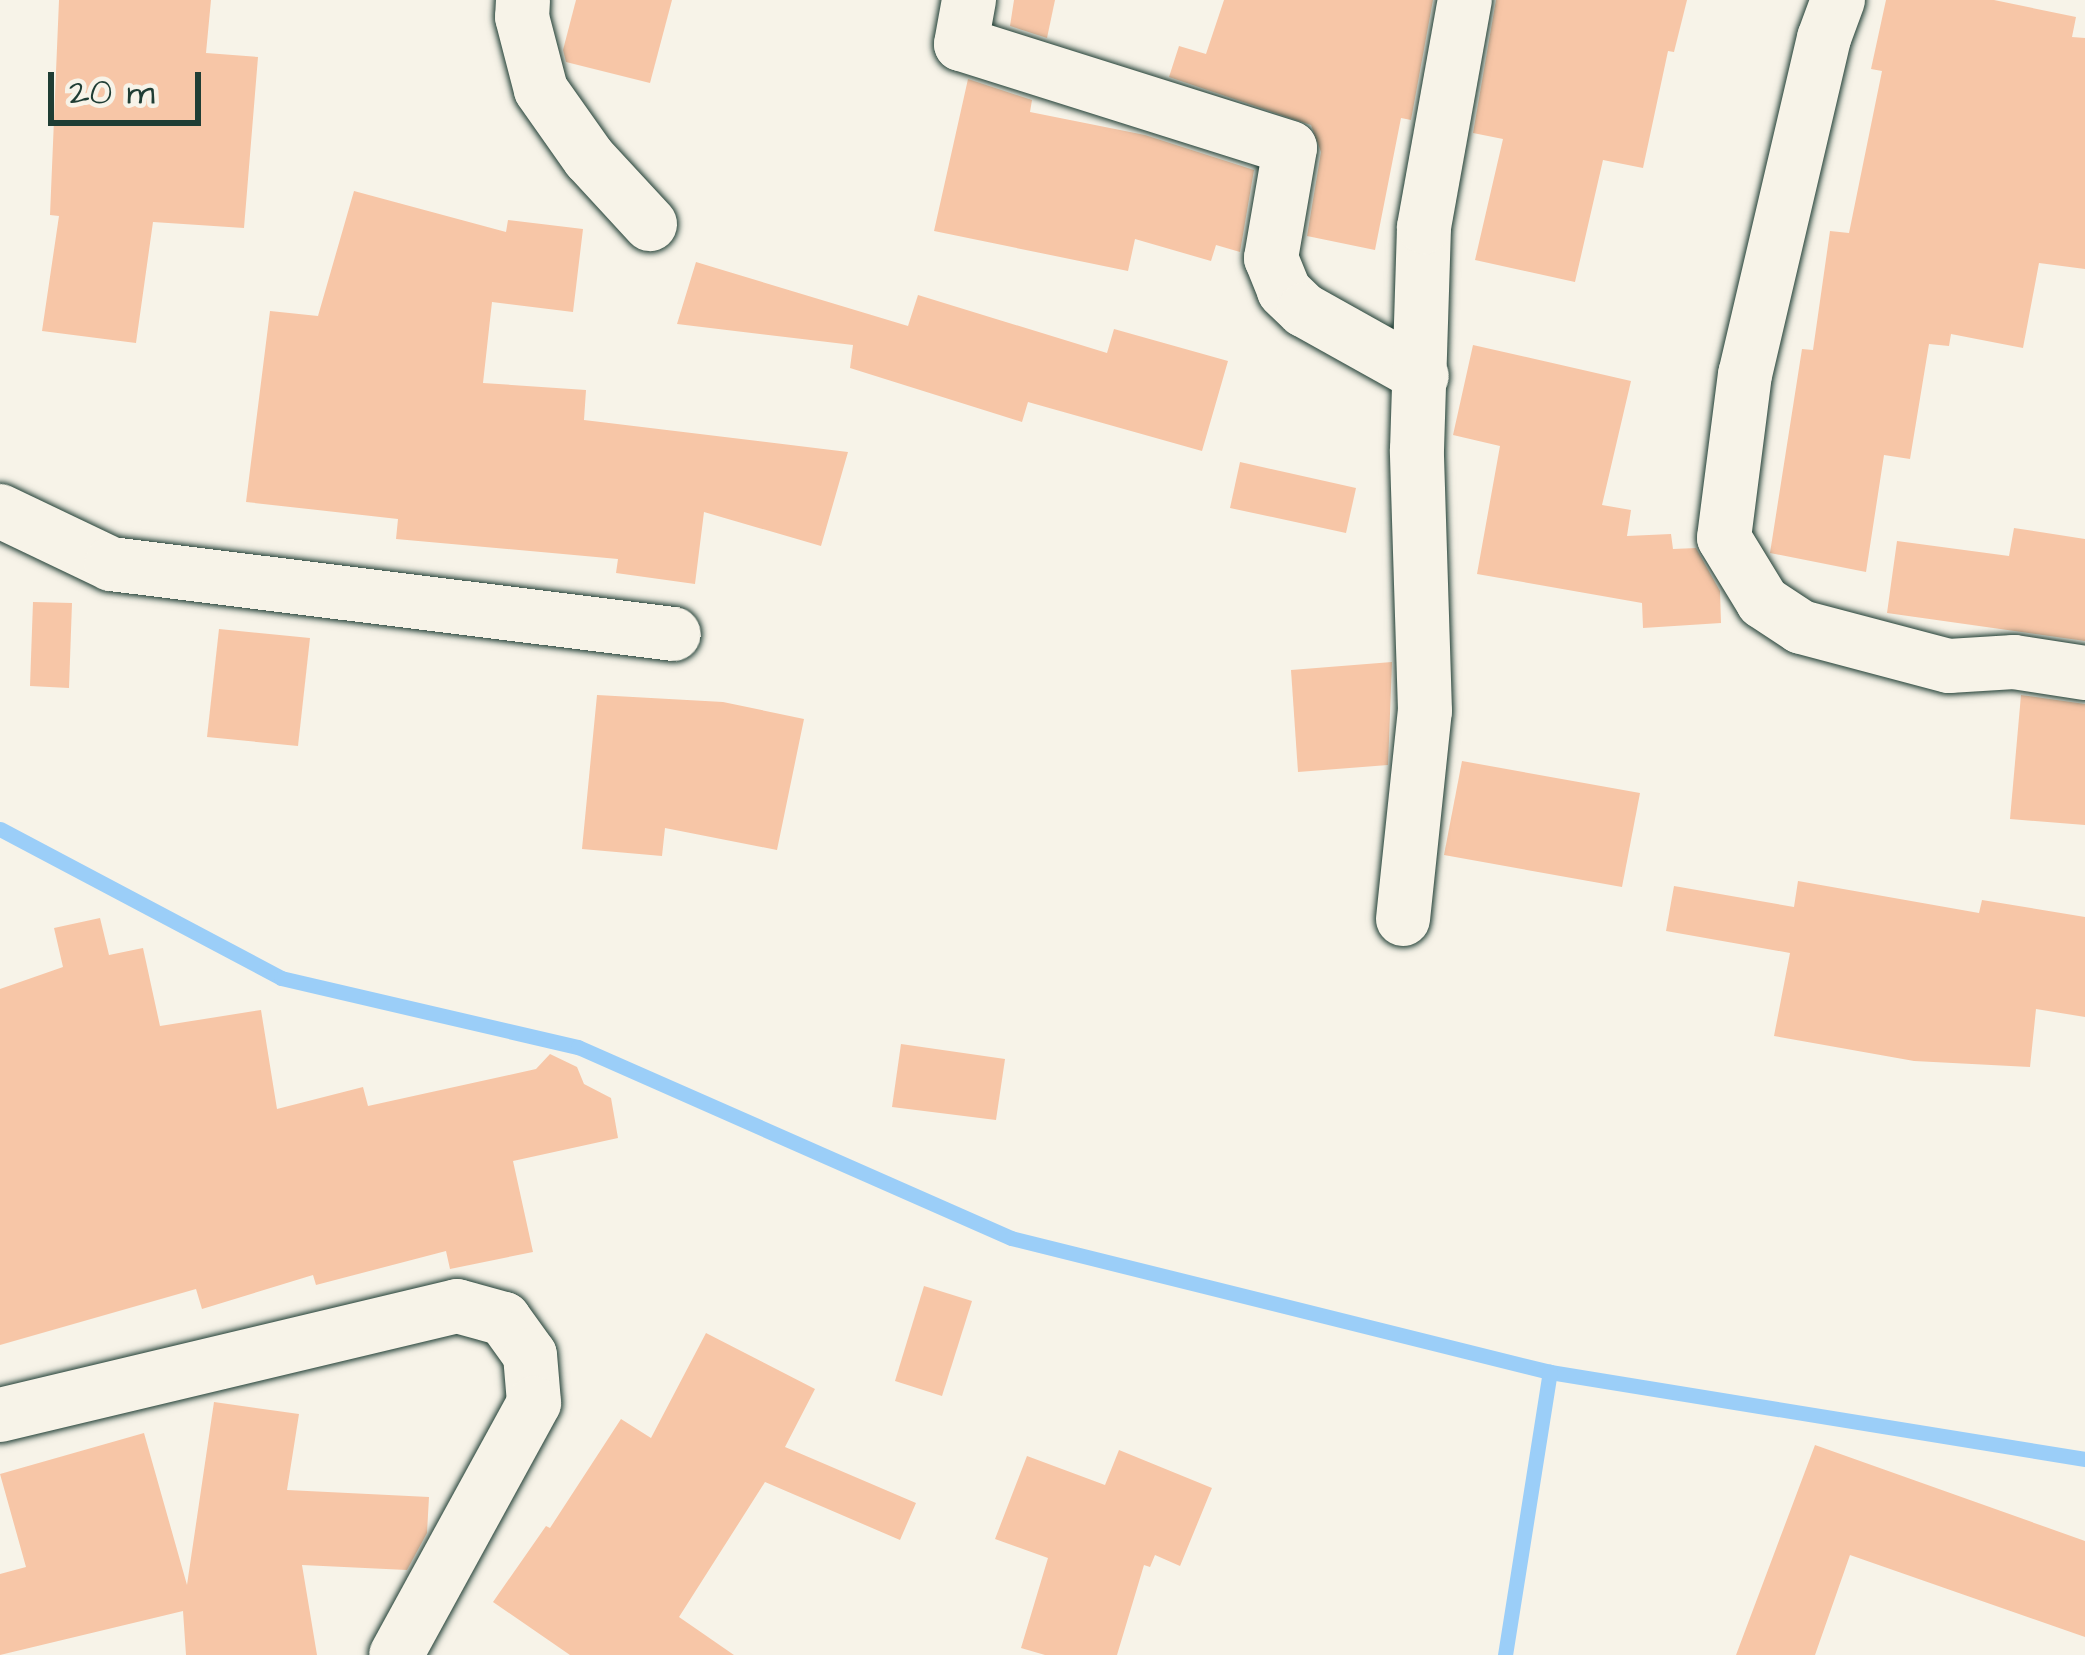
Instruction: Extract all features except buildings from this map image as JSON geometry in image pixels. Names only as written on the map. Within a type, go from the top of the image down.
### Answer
[{"type":"street","points":[[524,0],[522,17],[541,90],[589,158],[650,224]]},
{"type":"street","points":[[969,0],[961,44],[1289,148],[1271,258],[1284,291],[1304,310],[1422,376]]},
{"type":"street","points":[[1403,919],[1425,711],[1417,450],[1424,227],[1465,0]]},
{"type":"street","points":[[1838,0],[1824,38],[1745,374],[1724,538],[1762,602],[1801,627],[1949,666],[2014,662],[2085,673]]},
{"type":"street","points":[[0,511],[111,564],[674,634]]},
{"type":"street","points":[[0,1415],[457,1306],[504,1319],[530,1355],[534,1403],[396,1655]]},
{"type":"waterway","points":[[0,829],[281,978],[578,1047],[1011,1238],[1550,1372],[2085,1459]]},
{"type":"waterway","points":[[1505,1655],[1550,1372]]}]
